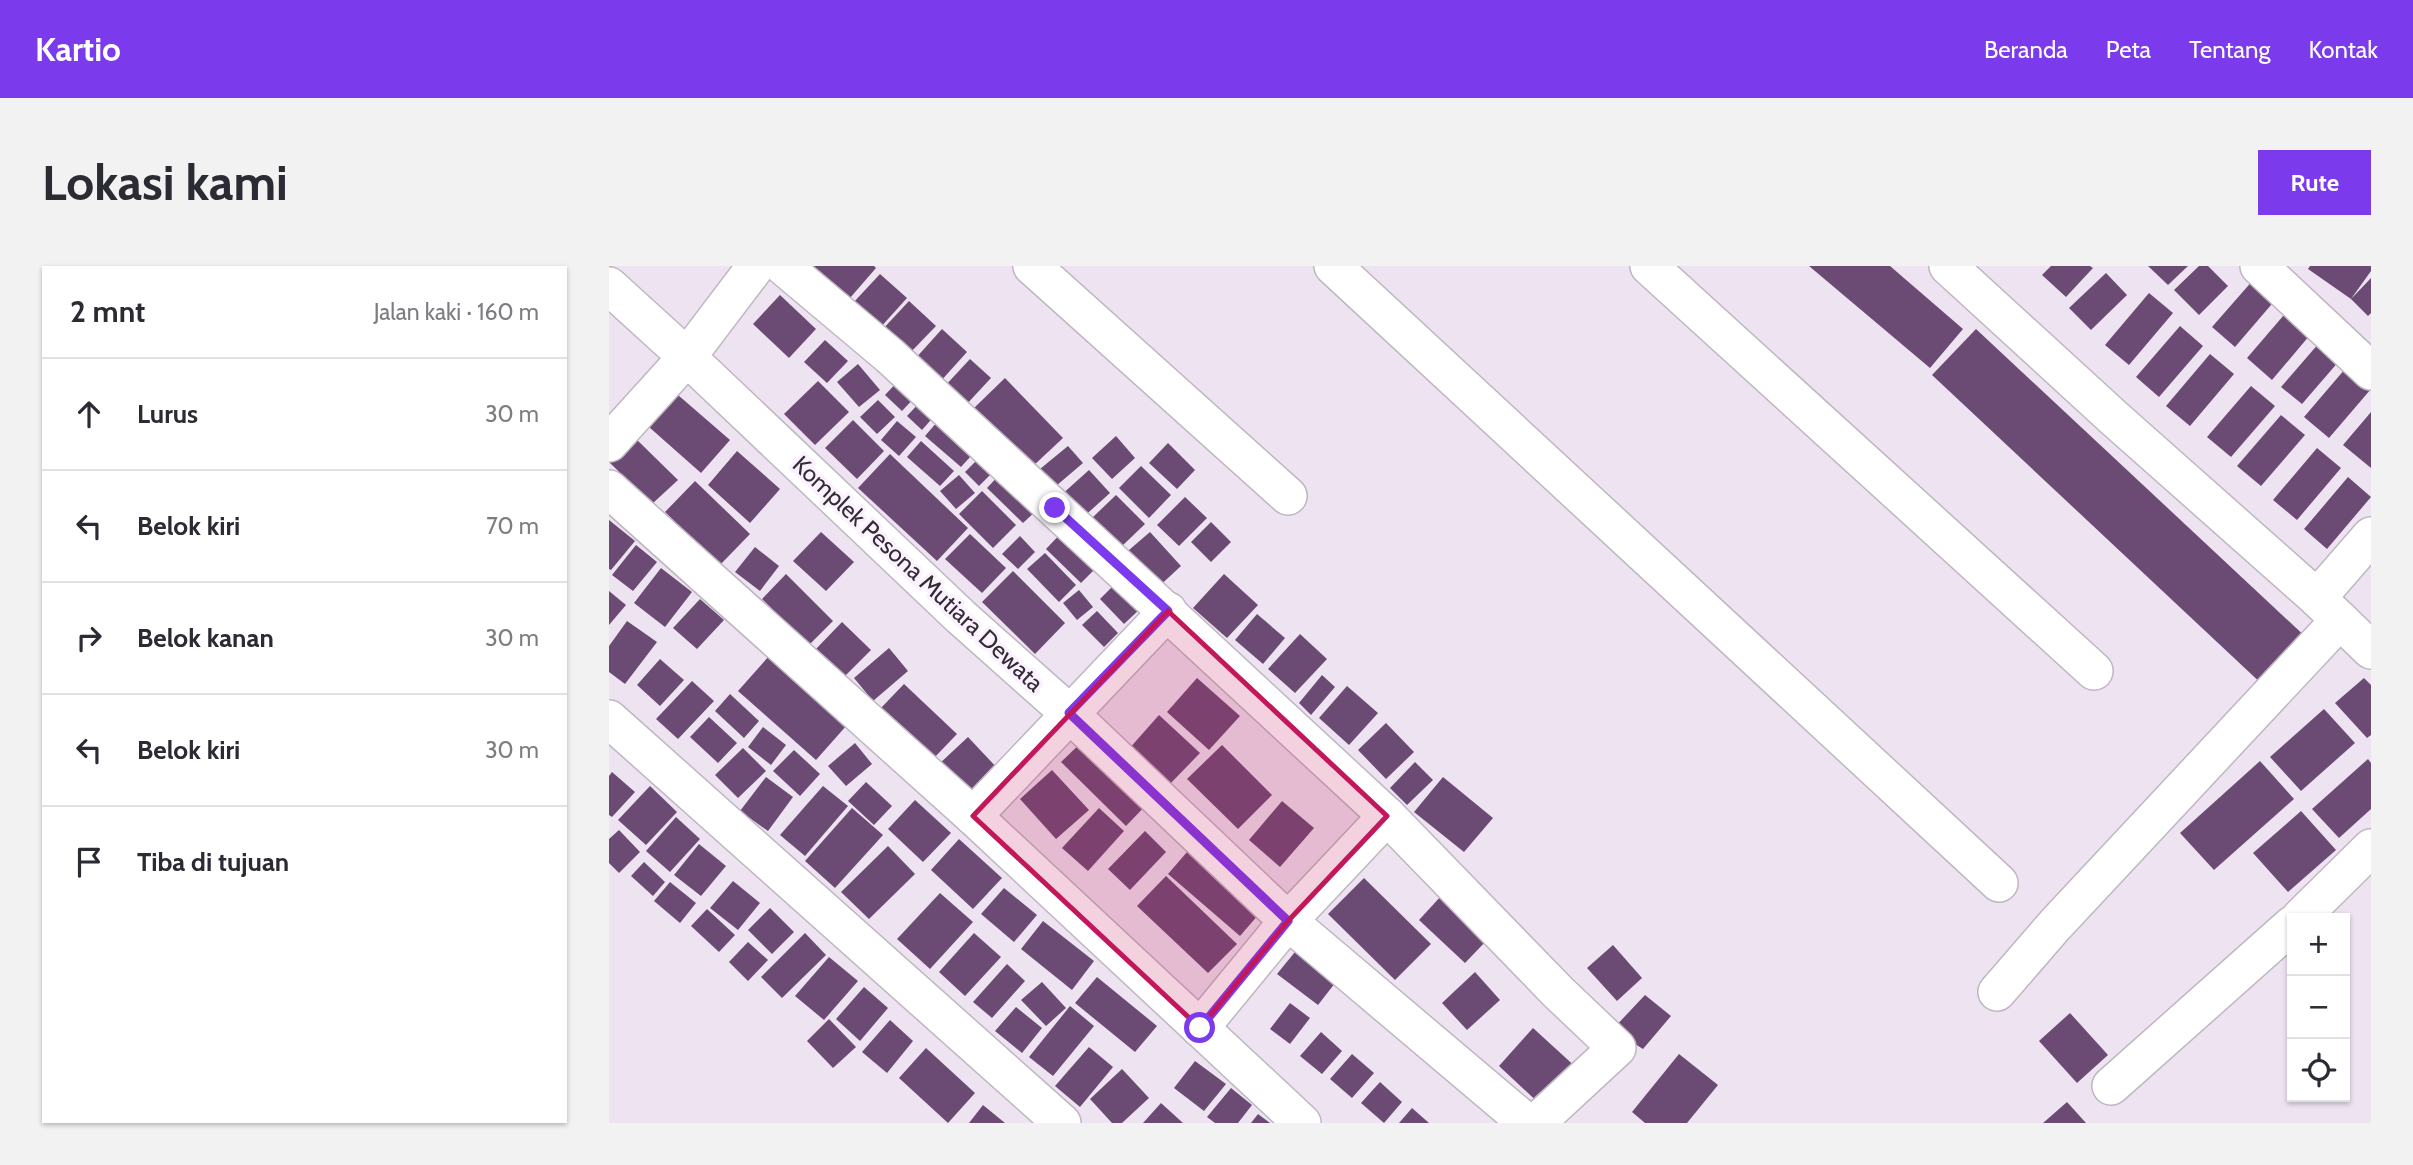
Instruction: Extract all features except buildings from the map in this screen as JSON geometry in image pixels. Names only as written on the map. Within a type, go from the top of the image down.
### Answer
[{"type":"street","points":[[609,443],[687,357],[756,266]]},
{"type":"street","points":[[783,266],[890,356],[1387,816],[1557,992],[1617,1048],[1536,1123]]},
{"type":"street","points":[[1032,266],[1288,496]]},
{"type":"street","points":[[1333,266],[1999,883]]},
{"type":"street","points":[[1649,266],[2094,671]]},
{"type":"street","points":[[1948,266],[2371,650]]},
{"type":"street","points":[[2259,266],[2371,371]]},
{"type":"street","name":"Komplek Pesona Mutiara Dewata","points":[[609,286],[961,617],[1069,713],[1288,921],[1527,1123]]},
{"type":"street","points":[[609,489],[973,816],[1302,1123]]},
{"type":"street","points":[[1997,992],[2328,609],[2371,536]]},
{"type":"street","points":[[973,816],[1168,611]]},
{"type":"street","points":[[609,719],[1062,1123]]},
{"type":"street","points":[[1200,1028],[1288,921],[1387,816]]},
{"type":"street","points":[[2305,913],[2371,848]]},
{"type":"street","points":[[2111,1086],[2287,929]]},
{"type":"highlighted area","points":[[1168,611],[1387,816],[1288,921],[1200,1028],[973,816]]},
{"type":"route","points":[[1055,508],[1168,611],[1069,713],[1288,921],[1200,1028]]}]
